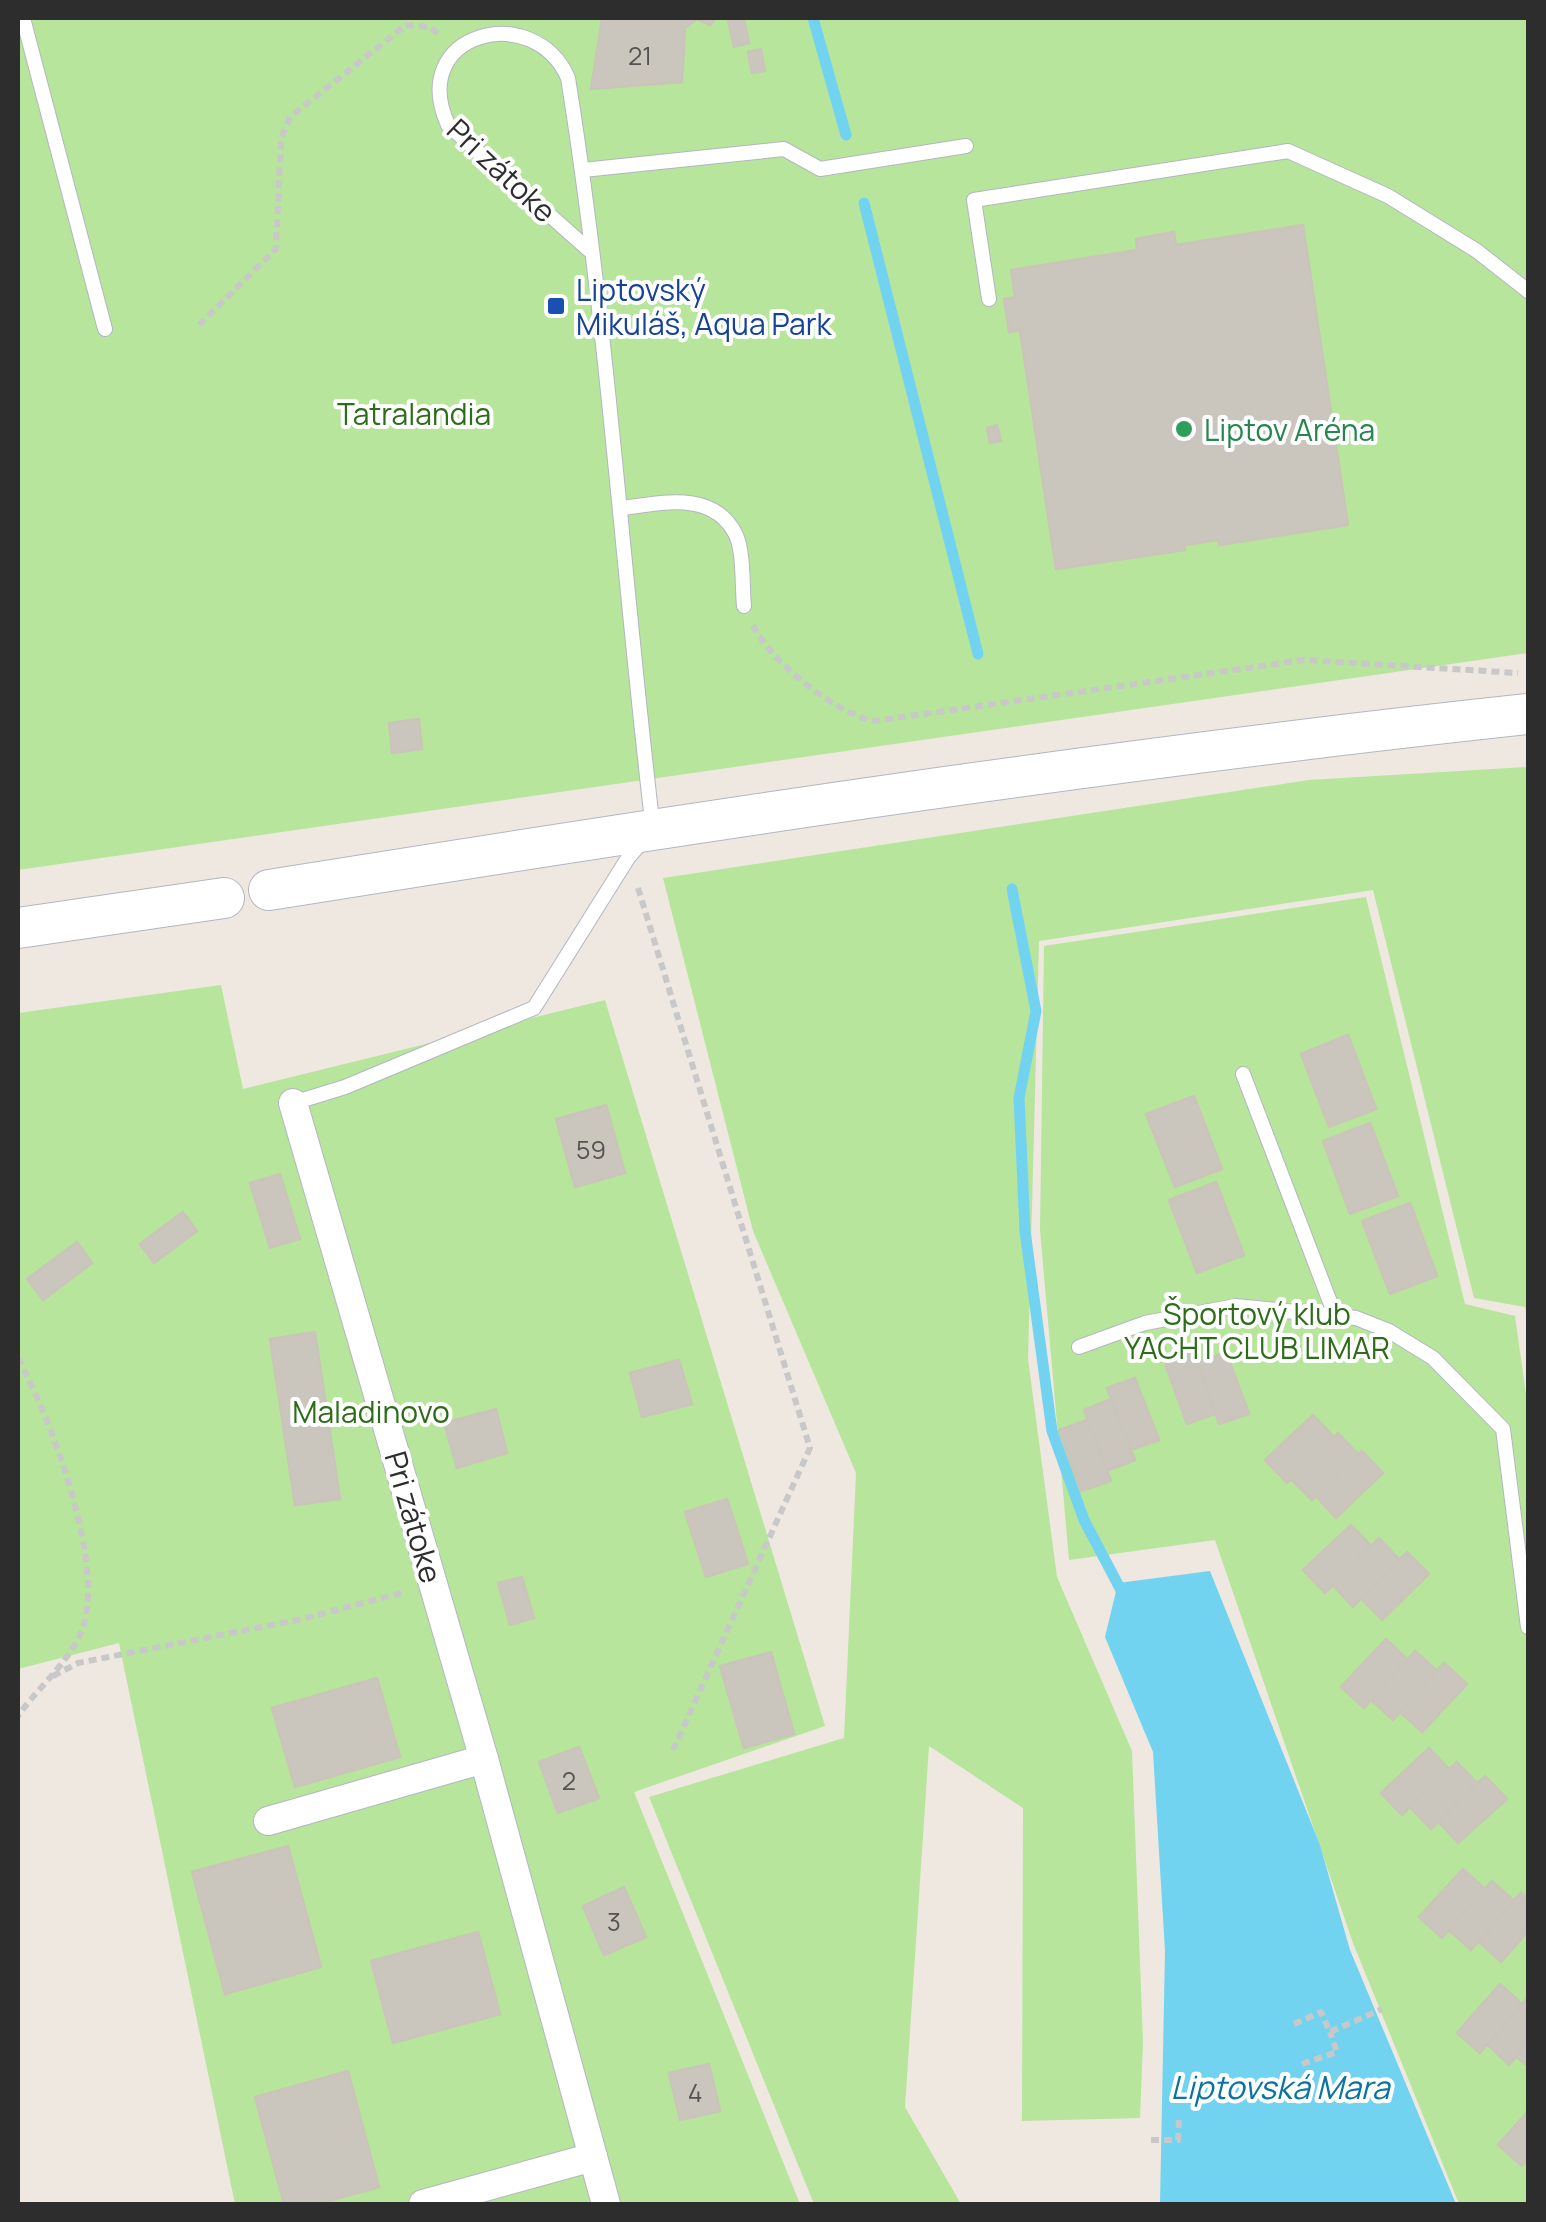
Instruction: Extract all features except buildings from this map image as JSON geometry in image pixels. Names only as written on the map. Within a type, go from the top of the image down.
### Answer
[{"type":"main road","points":[[269,890],[641,843],[1328,736],[1528,714]]},
{"type":"main road","points":[[18,928],[224,898]]},
{"type":"street","name":"Pri zátoke","points":[[293,1103],[484,1759],[606,2204]]},
{"type":"street","points":[[268,1820],[484,1759]]},
{"type":"street","points":[[423,2204],[593,2156]]},
{"type":"lane","points":[[24,18],[105,329]]},
{"type":"lane","name":"Pri zátoke","points":[[589,250],[448,124],[438,90],[452,45],[492,22],[531,23],[562,59],[582,170],[622,508],[641,843]]},
{"type":"lane","points":[[582,170],[784,149],[820,169],[966,146]]},
{"type":"lane","points":[[989,298],[974,200],[1288,151],[1388,196],[1477,251],[1528,291]]},
{"type":"lane","points":[[622,508],[689,500],[716,514],[736,536],[744,606]]},
{"type":"lane","points":[[293,1103],[345,1087],[534,1008],[641,843]]},
{"type":"lane","points":[[1243,1074],[1335,1315]]},
{"type":"lane","points":[[1078,1347],[1145,1323],[1236,1306],[1335,1315],[1389,1330],[1433,1358],[1504,1429],[1528,1627]]},
{"type":"path","points":[[199,325],[276,249],[281,139],[290,117],[406,25],[430,27],[452,45]]},
{"type":"path","points":[[744,606],[761,642],[776,660],[855,714],[874,721],[1304,660],[1528,674]]},
{"type":"path","points":[[641,843],[810,1448],[673,1750]]},
{"type":"path","points":[[18,1358],[63,1472],[87,1571],[88,1604],[80,1636],[18,1716]]},
{"type":"path","points":[[52,1676],[78,1663],[302,1619],[433,1584]]},
{"type":"path","points":[[1330,2032],[1382,2009]]},
{"type":"path","points":[[1294,2024],[1321,2012],[1337,2052],[1302,2064]]},
{"type":"path","points":[[1151,2140],[1178,2140],[1179,2120]]},
{"type":"green space","name":"Tatralandia","points":[[18,18],[1528,18],[1528,653],[18,870]]},
{"type":"green space","points":[[1528,767],[1528,1325],[1525,1307],[1474,1298],[1373,890],[1039,941],[1028,1359],[1057,1577],[1132,1751],[1143,2042],[1140,2118],[1022,2121],[1023,1808],[929,1746],[905,2107],[961,2204],[814,2204],[649,1797],[844,1738],[856,1473],[753,1231],[663,878],[1309,780]]},
{"type":"green space","name":"Športový klub YACHT CLUB LIMAR","points":[[1366,897],[1465,1304],[1515,1316],[1528,1409],[1528,2204],[1459,2204],[1353,1943],[1215,1540],[1069,1560],[1040,1230],[1044,946]]},
{"type":"green space","name":"Maladinovo","points":[[221,985],[243,1089],[605,1000],[825,1726],[634,1792],[800,2204],[235,2204],[119,1643],[18,1669],[18,1013]]},
{"type":"water","name":"Liptovská Mara","points":[[1210,1571],[1320,1845],[1350,1950],[1456,2204],[1160,2204],[1165,1951],[1153,1752],[1105,1637],[1118,1583]]},
{"type":"waterway","points":[[813,18],[846,135]]},
{"type":"waterway","points":[[864,203],[978,654]]},
{"type":"waterway","points":[[1012,889],[1036,1011],[1019,1098],[1025,1231],[1052,1431],[1084,1520],[1123,1594]]},
{"type":"place","name":"Liptovský Mikuláš, Aqua Park","points":[[556,306]]},
{"type":"place","name":"Liptov Aréna","points":[[1184,429]]}]
